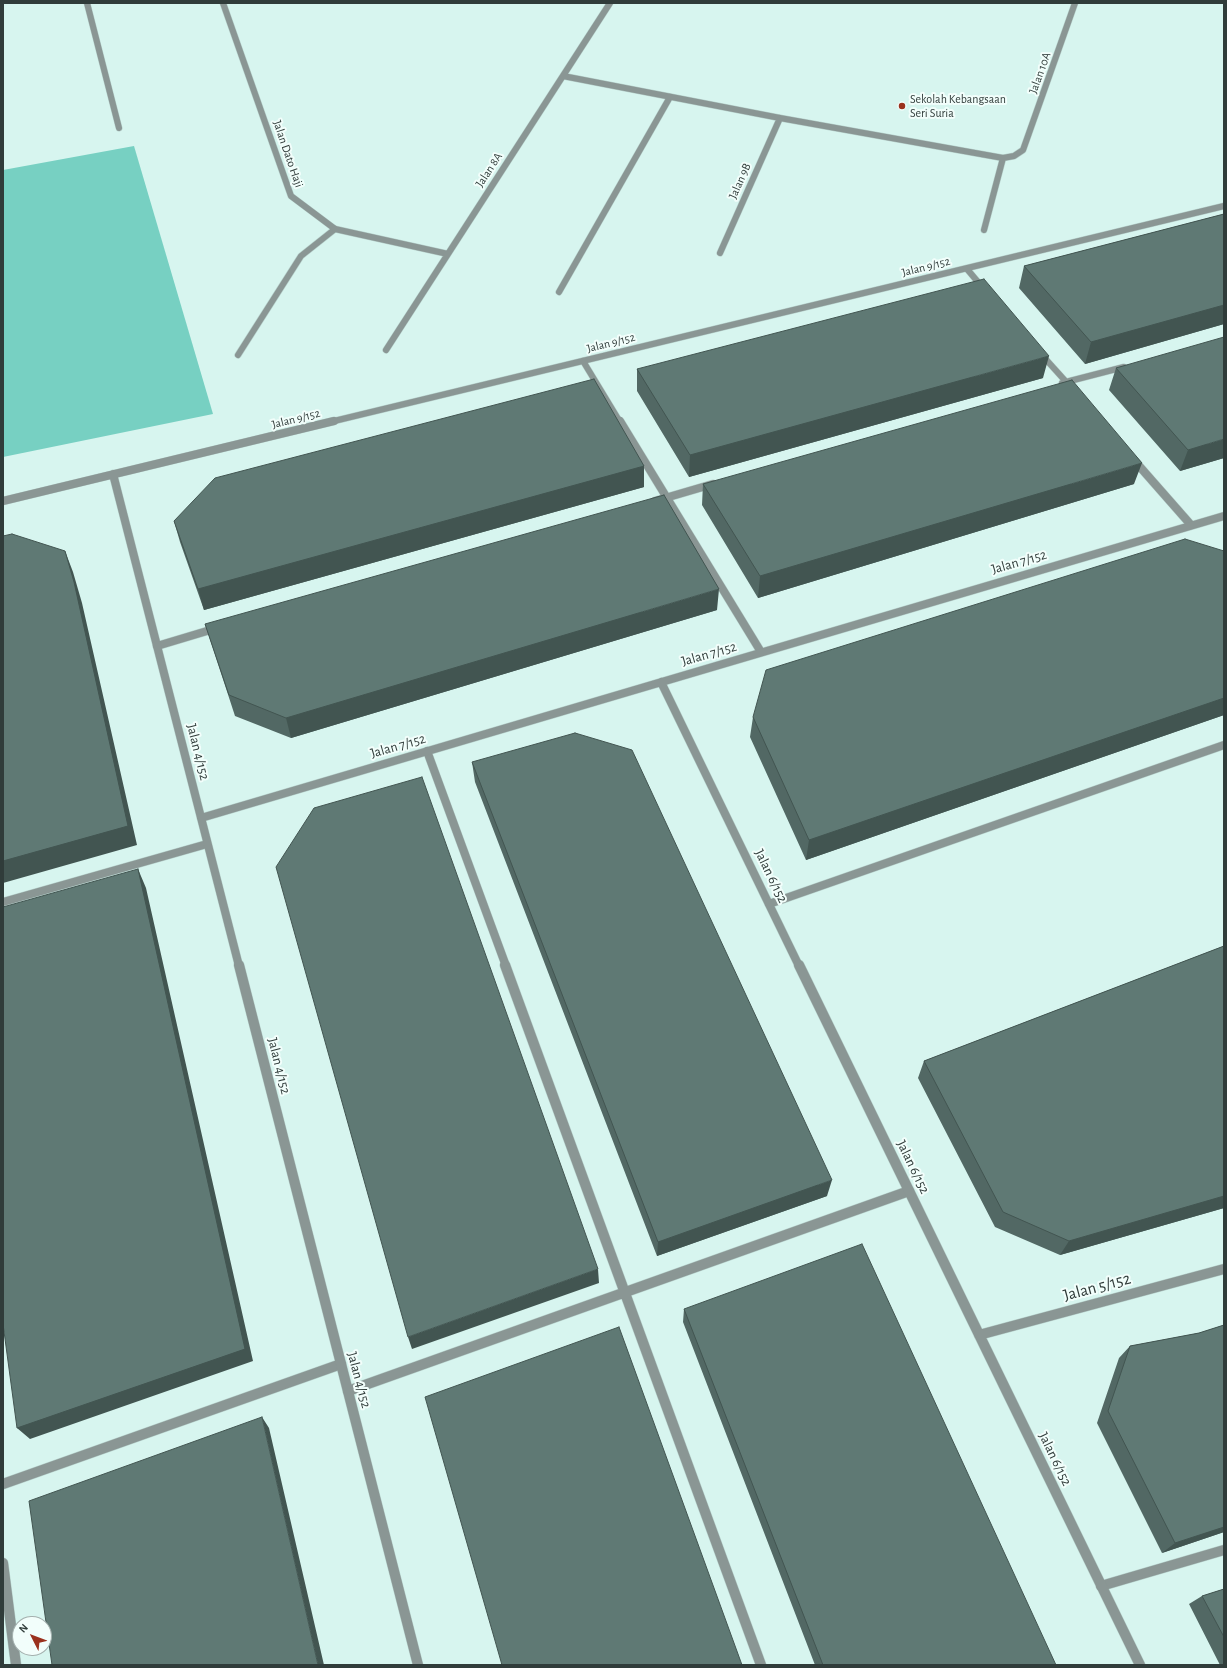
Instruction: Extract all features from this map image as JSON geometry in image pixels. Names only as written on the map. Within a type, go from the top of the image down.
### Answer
[{"type":"street","points":[[87,3],[119,128]]},
{"type":"street","name":"Jalan Dato Haji","points":[[223,3],[291,196],[334,229],[448,254]]},
{"type":"street","name":"Jalan 8A","points":[[386,350],[610,3]]},
{"type":"street","name":"Jalan 10A","points":[[1003,158],[1014,156],[1023,150],[1075,3]]},
{"type":"street","points":[[563,76],[780,118],[1003,158],[984,230]]},
{"type":"street","points":[[559,292],[670,97]]},
{"type":"street","name":"Jalan 9B","points":[[720,253],[780,118]]},
{"type":"street","name":"Jalan 9/152","points":[[3,501],[1224,206]]},
{"type":"street","points":[[238,355],[301,256],[334,229]]},
{"type":"street","points":[[967,269],[988,292]]},
{"type":"street","points":[[1035,346],[1071,388]]},
{"type":"street","points":[[583,361],[761,652]]},
{"type":"street","points":[[1051,386],[1134,364]]},
{"type":"street","points":[[1129,454],[1191,525]]},
{"type":"street","name":"Jalan 4/152","points":[[113,474],[418,1665]]},
{"type":"street","points":[[651,502],[719,482]]},
{"type":"street","name":"Jalan 7/152","points":[[201,818],[1224,516]]},
{"type":"street","points":[[157,646],[225,626]]},
{"type":"street","name":"Jalan 6/152","points":[[661,682],[1140,1665]]},
{"type":"street","points":[[769,904],[1224,745]]},
{"type":"street","points":[[427,751],[761,1665]]},
{"type":"street","points":[[3,902],[208,844]]},
{"type":"street","points":[[348,1392],[909,1191]]},
{"type":"street","name":"Jalan 5/152","points":[[979,1335],[1224,1269]]},
{"type":"street","points":[[3,1484],[341,1364]]},
{"type":"street","points":[[1101,1586],[1224,1550]]},
{"type":"street","points":[[3,1563],[16,1665]]},
{"type":"green space","points":[[134,146],[213,414],[3,457],[3,170]]},
{"type":"building","points":[[1224,214],[1224,305],[1091,342],[1024,266]]},
{"type":"building","points":[[984,279],[1049,356],[690,455],[637,369]]},
{"type":"building","points":[[1224,337],[1224,439],[1188,450],[1116,368]]},
{"type":"building","points":[[594,379],[644,466],[198,589],[174,521],[215,478]]},
{"type":"building","points":[[1072,380],[1142,463],[760,576],[703,484]]},
{"type":"building","points":[[664,495],[719,589],[286,718],[229,695],[205,624]]},
{"type":"building","points":[[12,534],[65,551],[74,582],[128,826],[3,861],[3,536]]},
{"type":"building","points":[[1185,539],[1224,551],[1224,698],[809,840],[753,717],[766,670]]},
{"type":"building","points":[[575,733],[632,750],[832,1180],[658,1242],[472,762]]},
{"type":"building","points":[[422,777],[598,1269],[408,1337],[276,867],[314,808]]},
{"type":"building","points":[[138,869],[245,1349],[17,1428],[3,1324],[3,907]]},
{"type":"building","points":[[1224,946],[1224,1196],[1069,1241],[1003,1212],[924,1061]]},
{"type":"building","points":[[862,1244],[1056,1665],[823,1665],[684,1309]]},
{"type":"building","points":[[1224,1325],[1224,1527],[1175,1543],[1108,1411],[1130,1346],[1199,1333]]},
{"type":"building","points":[[619,1327],[742,1665],[502,1665],[425,1397]]},
{"type":"building","points":[[262,1417],[318,1665],[52,1665],[51,1656],[52,1656],[52,1616],[45,1616],[29,1501]]},
{"type":"building","points":[[1224,1589],[1224,1637],[1202,1596]]},
{"type":"place","name":"Sekolah Kebangsaan Seri Suria","points":[[902,106]]}]
